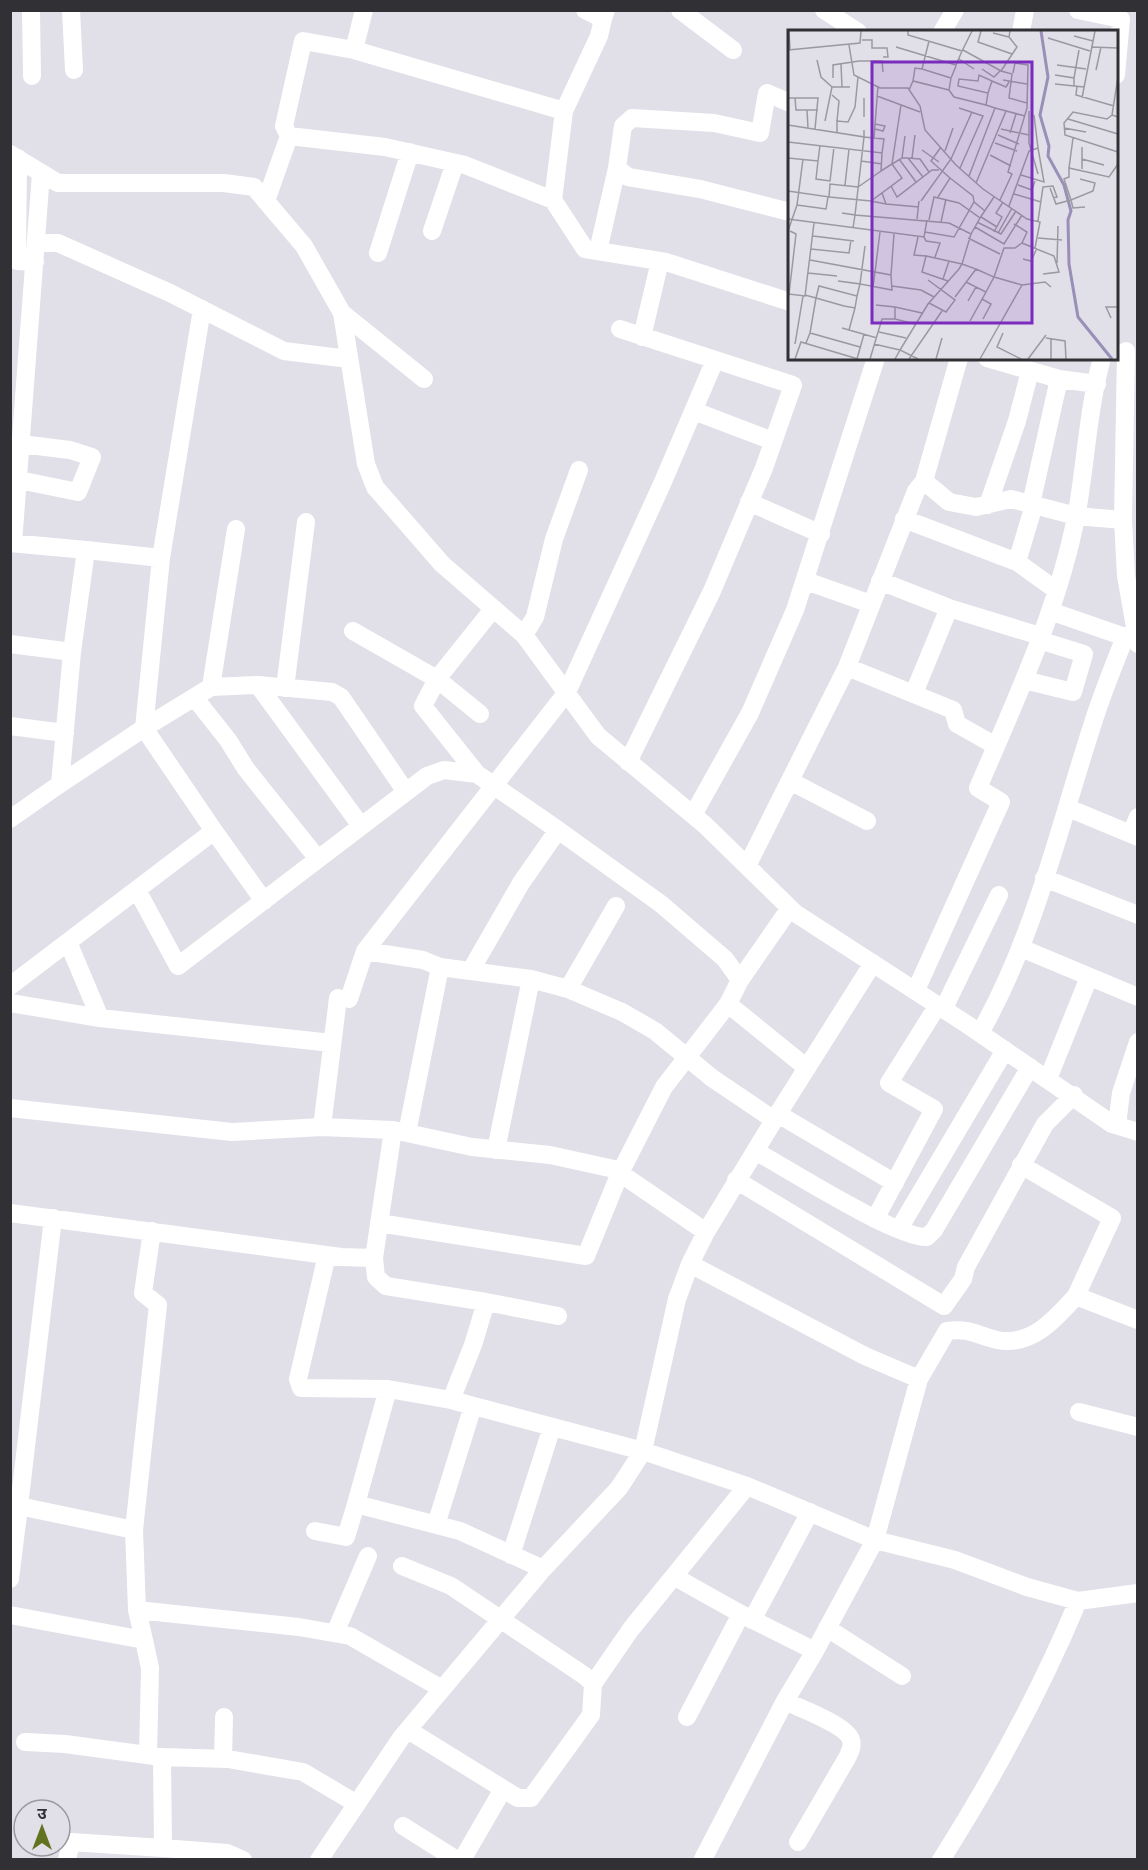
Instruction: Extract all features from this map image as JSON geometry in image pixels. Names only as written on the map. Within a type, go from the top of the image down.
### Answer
[{"type":"street","points":[[31,10],[32,76]]},
{"type":"street","points":[[71,10],[74,70]]},
{"type":"street","points":[[354,50],[364,10]]},
{"type":"street","points":[[553,200],[564,111],[599,36],[605,15],[585,10]]},
{"type":"street","points":[[680,10],[733,50]]},
{"type":"street","points":[[824,10],[855,30]]},
{"type":"street","points":[[943,30],[955,10]]},
{"type":"street","points":[[1021,30],[1025,10]]},
{"type":"street","points":[[1078,10],[1121,19],[1118,53]]},
{"type":"street","points":[[266,201],[289,136],[284,126],[303,41],[354,50],[564,111]]},
{"type":"street","points":[[598,251],[617,168],[623,126],[632,118],[714,123],[760,133],[767,93],[788,103]]},
{"type":"street","points":[[289,136],[384,147],[455,163],[553,200],[585,249],[660,261],[788,302]]},
{"type":"street","points":[[378,253],[410,152]]},
{"type":"street","points":[[14,156],[58,183],[224,183],[254,187],[304,246],[342,313],[366,465],[375,487],[442,564],[524,635],[598,736],[693,815],[790,908],[941,1006],[1117,1125],[1137,1132]]},
{"type":"street","points":[[14,156],[21,261],[21,444],[12,543],[161,558]]},
{"type":"street","points":[[432,231],[455,163]]},
{"type":"street","points":[[617,168],[628,177],[700,189],[788,212]]},
{"type":"street","points":[[21,261],[36,243],[41,172]]},
{"type":"street","points":[[36,243],[58,243],[202,309],[284,351],[349,359]]},
{"type":"street","points":[[642,336],[660,261]]},
{"type":"street","points":[[202,309],[161,558],[144,728],[264,901]]},
{"type":"street","points":[[342,313],[424,379]]},
{"type":"street","points":[[620,329],[793,385],[773,441],[712,591],[628,762]]},
{"type":"street","points":[[980,1033],[998,1001],[1021,948],[1068,808],[1093,723],[1133,637],[1123,520],[1126,351]]},
{"type":"street","points":[[322,1127],[332,1043],[344,998],[365,951],[567,692],[694,411],[714,360]]},
{"type":"street","points":[[693,815],[750,713],[806,581],[875,360]]},
{"type":"street","points":[[747,866],[847,667],[904,519],[916,491],[924,481],[959,360]]},
{"type":"street","points":[[994,360],[1059,379],[1097,384]]},
{"type":"street","points":[[916,990],[1001,802],[978,788],[1024,680],[1050,611],[1076,516],[1102,360]]},
{"type":"street","points":[[988,506],[1017,421],[1030,371]]},
{"type":"street","points":[[1017,562],[1033,505],[1059,379]]},
{"type":"street","points":[[694,411],[773,441]]},
{"type":"street","points":[[19,480],[78,492],[92,457],[70,450],[21,444]]},
{"type":"street","points":[[524,635],[535,617],[554,539],[579,470]]},
{"type":"street","points":[[924,481],[949,502],[976,507],[988,506],[1003,499],[1076,516],[1123,520]]},
{"type":"street","points":[[749,502],[821,534]]},
{"type":"street","points":[[936,531],[949,502]]},
{"type":"street","points":[[904,519],[1017,562],[1056,590]]},
{"type":"street","points":[[285,688],[306,522]]},
{"type":"street","points":[[212,687],[236,529]]},
{"type":"street","points":[[60,784],[72,652],[86,550]]},
{"type":"street","points":[[806,581],[871,603]]},
{"type":"street","points":[[880,581],[949,608],[1084,654],[1073,692],[1024,680]]},
{"type":"street","points":[[914,693],[949,608]]},
{"type":"street","points":[[493,609],[437,679],[423,706],[477,774],[661,904],[725,959],[740,980]]},
{"type":"street","points":[[1050,611],[1133,637]]},
{"type":"street","points":[[353,631],[437,679],[480,714]]},
{"type":"street","points":[[10,644],[72,652]]},
{"type":"street","points":[[847,667],[953,710],[957,724],[996,746]]},
{"type":"street","points":[[258,685],[361,826]]},
{"type":"street","points":[[10,819],[144,728],[212,687],[258,685],[332,692],[341,697],[406,792]]},
{"type":"street","points":[[194,697],[228,740],[246,769],[318,859]]},
{"type":"street","points":[[10,726],[65,733]]},
{"type":"street","points":[[137,890],[178,966],[427,776],[444,770],[477,774]]},
{"type":"street","points":[[790,781],[867,821]]},
{"type":"street","points":[[1068,808],[1135,829]]},
{"type":"street","points":[[471,970],[521,883],[558,830]]},
{"type":"street","points":[[10,986],[214,831]]},
{"type":"street","points":[[1044,878],[1137,915]]},
{"type":"street","points":[[875,1219],[934,1109],[889,1083],[941,1006],[999,895]]},
{"type":"street","points":[[568,989],[616,906]]},
{"type":"street","points":[[379,1223],[586,1256],[620,1173],[664,1087],[738,990],[740,980],[790,908]]},
{"type":"street","points":[[68,942],[100,1018]]},
{"type":"street","points":[[1021,948],[1137,997]]},
{"type":"street","points":[[365,951],[423,960],[440,967],[531,979],[568,989],[622,1012],[655,1030],[687,1058],[776,1117],[895,1183]]},
{"type":"street","points":[[319,1860],[408,1730],[543,1569],[620,1488],[643,1450],[677,1299],[690,1264],[736,1180],[873,963]]},
{"type":"street","points":[[440,967],[379,1223],[374,1258],[376,1277],[386,1286],[486,1302],[558,1317]]},
{"type":"street","points":[[1048,1079],[1089,978]]},
{"type":"street","points":[[496,1150],[531,979]]},
{"type":"street","points":[[10,1003],[100,1018],[332,1043]]},
{"type":"street","points":[[728,1004],[807,1068]]},
{"type":"street","points":[[1117,1125],[1121,1093],[1137,1042]]},
{"type":"street","points":[[899,1229],[1005,1050]]},
{"type":"street","points":[[754,1151],[875,1219],[917,1237],[927,1237],[934,1230],[1030,1067]]},
{"type":"street","points":[[736,1180],[944,1306],[963,1279],[966,1267],[1044,1124],[1074,1095]]},
{"type":"street","points":[[10,1108],[232,1132],[322,1127],[400,1131],[496,1150],[550,1155],[614,1169],[706,1232]]},
{"type":"street","points":[[703,1859],[785,1701],[875,1540],[919,1378],[947,1331],[965,1329],[998,1340],[1022,1337],[1052,1323],[1076,1296],[1112,1218],[1021,1165]]},
{"type":"street","points":[[10,1213],[327,1255],[374,1258]]},
{"type":"street","points":[[10,1579],[15,1506],[53,1218]]},
{"type":"street","points":[[152,1231],[143,1293],[158,1305],[134,1530],[137,1610],[150,1668],[163,1848]]},
{"type":"street","points":[[327,1255],[297,1378],[301,1388],[388,1389],[451,1400],[643,1450],[747,1486],[875,1540],[955,1560],[1027,1587],[1078,1601],[1137,1593]]},
{"type":"street","points":[[690,1264],[865,1356],[919,1378]]},
{"type":"street","points":[[1076,1296],[1137,1320]]},
{"type":"street","points":[[451,1400],[486,1302]]},
{"type":"street","points":[[315,1531],[346,1537],[388,1389]]},
{"type":"street","points":[[436,1525],[473,1406]]},
{"type":"street","points":[[1079,1412],[1137,1427]]},
{"type":"street","points":[[511,1555],[552,1427]]},
{"type":"street","points":[[408,1730],[518,1798],[531,1798],[591,1715],[593,1684],[631,1629],[747,1486]]},
{"type":"street","points":[[356,1504],[460,1532],[543,1569]]},
{"type":"street","points":[[15,1506],[134,1530]]},
{"type":"street","points":[[687,1717],[810,1512]]},
{"type":"street","points":[[335,1633],[368,1556]]},
{"type":"street","points":[[402,1566],[451,1586],[502,1618],[593,1684]]},
{"type":"street","points":[[675,1577],[814,1651]]},
{"type":"street","points":[[941,1860],[965,1822],[1057,1652],[1078,1601]]},
{"type":"street","points":[[137,1610],[350,1636],[442,1689]]},
{"type":"street","points":[[10,1615],[144,1640]]},
{"type":"street","points":[[827,1628],[902,1676]]},
{"type":"street","points":[[785,1701],[836,1725],[846,1731],[851,1738],[851,1748],[847,1758],[798,1842]]},
{"type":"street","points":[[223,1759],[224,1717]]},
{"type":"street","points":[[25,1742],[65,1744],[155,1756],[223,1759],[303,1772],[357,1804]]},
{"type":"street","points":[[404,1826],[459,1860],[503,1789]]},
{"type":"street","points":[[67,1860],[71,1842],[127,1852],[163,1848],[227,1853],[243,1860]]}]
